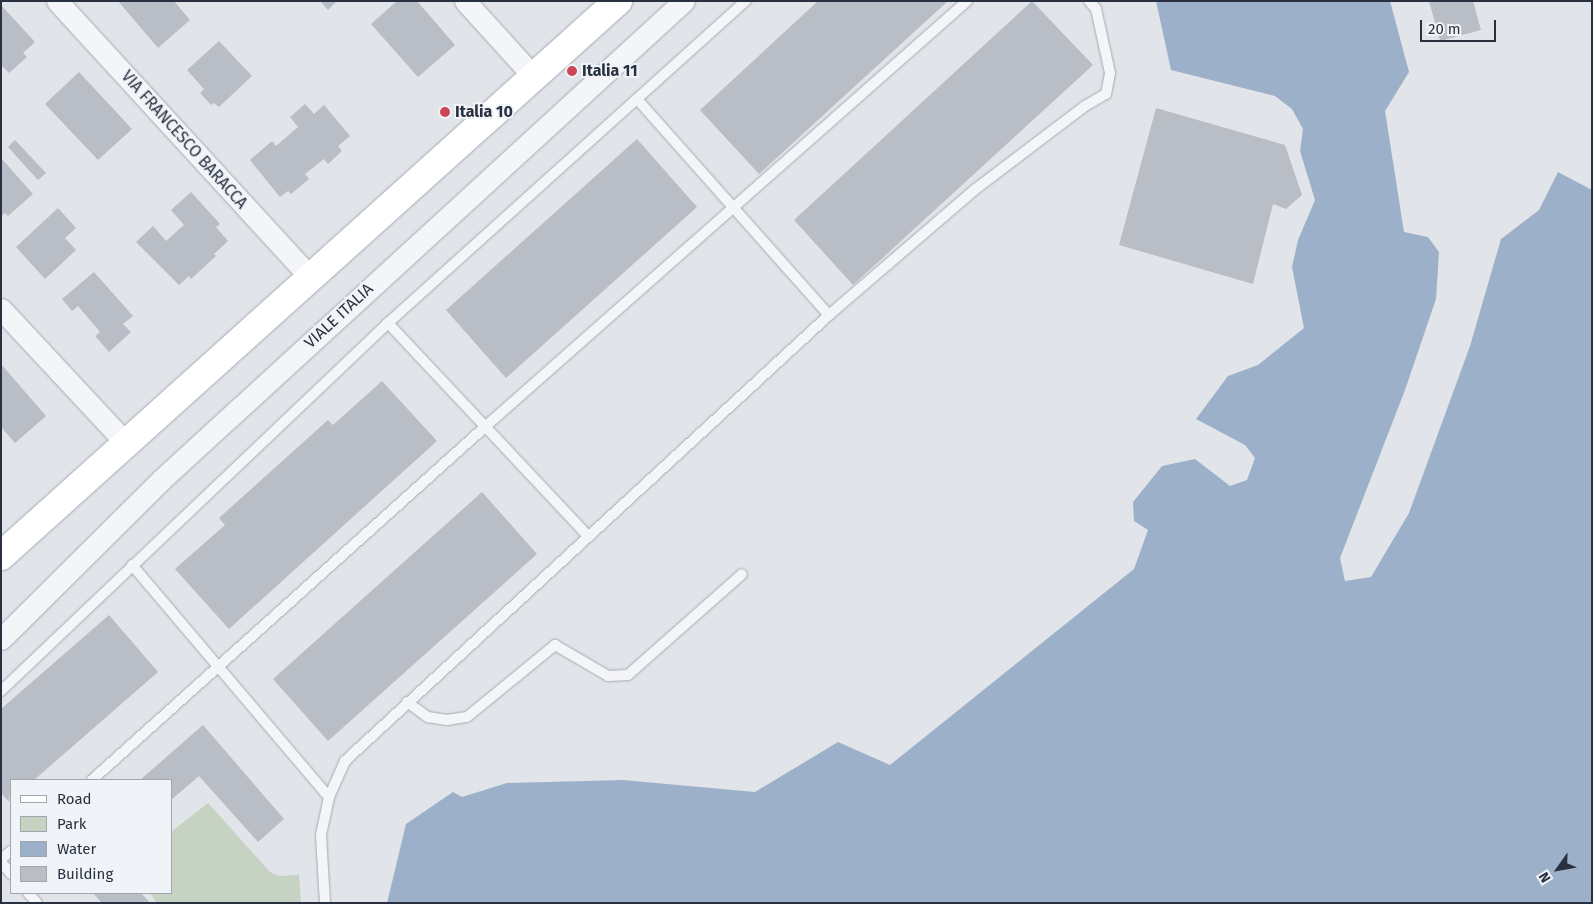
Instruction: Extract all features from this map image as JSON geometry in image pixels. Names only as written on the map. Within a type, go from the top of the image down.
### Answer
[{"type":"main road","points":[[1,556],[618,1]]},
{"type":"street","name":"VIA FRANCESCO BARACCA","points":[[57,1],[311,278]]},
{"type":"street","points":[[465,1],[533,76]]},
{"type":"street","name":"VIALE ITALIA","points":[[1,639],[162,480],[684,1]]},
{"type":"street","points":[[1,309],[126,443]]},
{"type":"lane","points":[[1,691],[388,322],[746,1]]},
{"type":"lane","points":[[93,779],[486,426],[967,1]]},
{"type":"lane","points":[[325,903],[321,835],[329,797],[345,761],[829,316],[973,191],[1085,106],[1106,94],[1110,72],[1096,9],[1089,1]]},
{"type":"lane","points":[[638,99],[829,316]]},
{"type":"lane","points":[[388,322],[588,536]]},
{"type":"lane","points":[[132,565],[329,797]]},
{"type":"lane","points":[[407,702],[428,717],[447,720],[467,717],[556,645],[608,676],[628,675],[742,574]]},
{"type":"lane","points":[[10,852],[1,861],[10,873]]},
{"type":"green space","points":[[208,803],[270,872],[279,876],[299,875],[301,903],[157,903],[151,894],[172,894],[172,831]]},
{"type":"water","points":[[1156,1],[1390,1],[1409,72],[1385,111],[1404,232],[1428,237],[1439,252],[1436,299],[1405,390],[1340,558],[1345,581],[1371,577],[1409,513],[1470,346],[1501,239],[1539,210],[1558,172],[1592,190],[1592,903],[387,903],[406,824],[453,792],[462,797],[507,783],[623,780],[755,792],[838,742],[890,765],[1134,569],[1148,530],[1134,521],[1133,502],[1162,466],[1195,459],[1230,486],[1247,480],[1255,458],[1245,445],[1196,419],[1228,376],[1258,365],[1304,328],[1292,267],[1298,240],[1315,200],[1300,151],[1303,129],[1292,109],[1275,96],[1171,70]]},
{"type":"building","points":[[118,1],[174,1],[190,20],[158,48]]},
{"type":"building","points":[[320,1],[337,1],[328,10]]},
{"type":"building","points":[[397,1],[417,1],[455,45],[418,77],[371,24]]},
{"type":"building","points":[[818,1],[948,1],[759,174],[700,110]]},
{"type":"building","points":[[1032,1],[1093,65],[853,285],[794,220]]},
{"type":"building","points":[[1429,1],[1473,1],[1481,30],[1440,41]]},
{"type":"building","points":[[1,5],[35,42],[23,53],[27,57],[9,73],[1,65]]},
{"type":"building","points":[[219,41],[252,76],[219,107],[214,103],[211,105],[200,93],[204,89],[187,70]]},
{"type":"building","points":[[79,72],[132,129],[98,160],[45,104]]},
{"type":"building","points":[[305,104],[314,114],[324,105],[350,136],[338,146],[342,151],[328,164],[324,159],[305,174],[309,179],[291,194],[288,191],[280,197],[250,160],[272,141],[276,146],[298,127],[290,117]]},
{"type":"building","points":[[1156,108],[1285,145],[1302,195],[1286,209],[1273,204],[1253,284],[1119,245]]},
{"type":"building","points":[[637,139],[697,207],[506,378],[446,310]]},
{"type":"building","points":[[15,140],[46,173],[38,180],[8,147]]},
{"type":"building","points":[[1,158],[33,194],[8,216],[5,213],[1,216]]},
{"type":"building","points":[[191,192],[220,224],[216,227],[228,241],[214,254],[216,256],[191,279],[189,276],[179,285],[136,242],[153,226],[166,241],[184,225],[171,210]]},
{"type":"building","points":[[58,208],[76,228],[65,238],[76,250],[45,279],[16,247]]},
{"type":"building","points":[[94,272],[133,316],[123,324],[131,332],[109,352],[95,336],[100,332],[78,306],[72,311],[62,299]]},
{"type":"building","points":[[1,364],[46,416],[15,443],[1,427]]},
{"type":"building","points":[[382,381],[437,441],[229,629],[175,569],[225,525],[219,518],[328,420],[333,425]]},
{"type":"building","points":[[482,492],[537,554],[328,741],[273,679]]},
{"type":"building","points":[[109,615],[158,672],[35,779],[10,779],[9,802],[1,793],[1,709]]},
{"type":"building","points":[[203,725],[284,819],[258,842],[199,776],[172,799],[172,779],[141,779]]},
{"type":"building","points":[[94,894],[142,894],[150,903],[102,903]]},
{"type":"place","name":"Italia 11","points":[[572,71]]},
{"type":"place","name":"Italia 10","points":[[445,112]]}]
